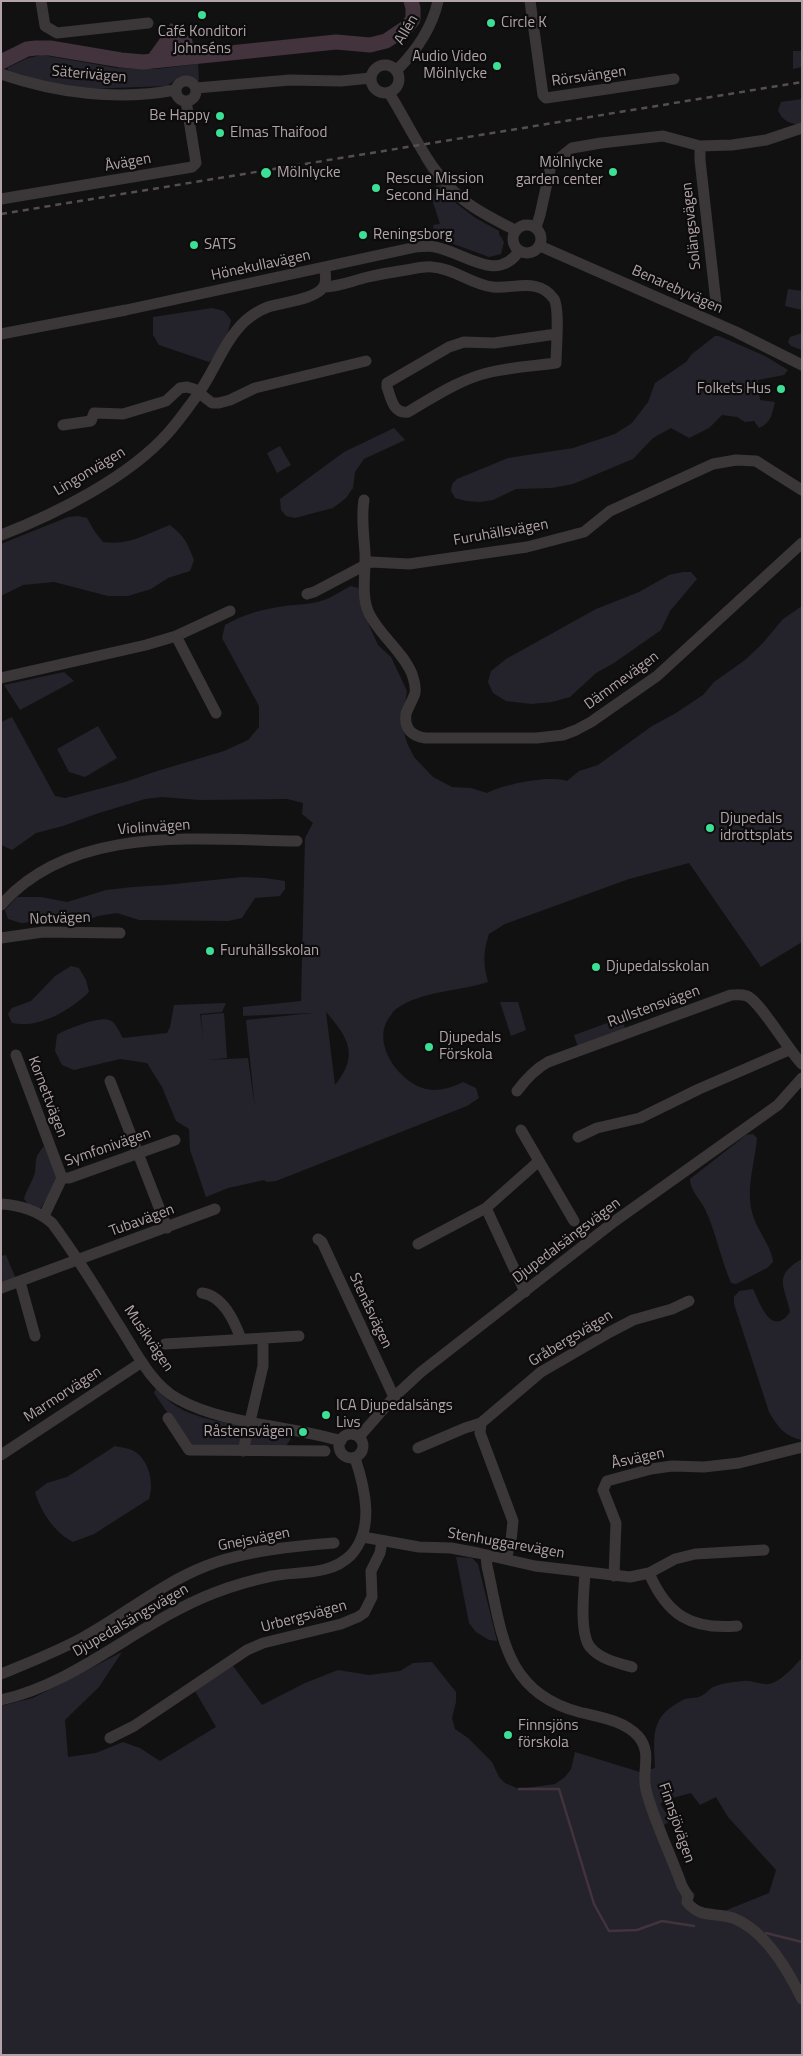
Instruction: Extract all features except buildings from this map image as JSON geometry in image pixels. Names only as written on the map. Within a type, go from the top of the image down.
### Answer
[{"type":"street","points":[[41,1],[45,26],[57,33],[148,23]]},
{"type":"street","name":"Allén","points":[[397,70],[415,51],[428,29],[438,1]]},
{"type":"street","name":"Rörsvängen","points":[[530,1],[543,95],[546,98],[674,79]]},
{"type":"street","points":[[381,65],[387,65],[397,70],[400,79],[399,83],[390,92],[384,93],[376,89],[371,78],[376,68],[381,65]]},
{"type":"street","name":"Säterivägen","points":[[5,75],[46,87],[89,93],[161,93],[175,90]]},
{"type":"street","points":[[196,88],[281,81],[341,81],[371,78]]},
{"type":"street","points":[[185,80],[193,83],[196,88],[194,98],[186,101],[178,98],[175,90],[179,83],[185,80]]},
{"type":"street","points":[[390,92],[434,168],[450,186],[463,200],[479,211],[515,230]]},
{"type":"street","name":"Åvägen","points":[[1,199],[192,167],[196,164],[186,101]]},
{"type":"street","points":[[536,227],[550,165],[572,148],[663,136],[700,146],[748,144],[802,128]]},
{"type":"street","name":"Solängsvägen","points":[[700,146],[716,303]]},
{"type":"street","points":[[525,224],[536,227],[541,236],[540,246],[530,253],[519,251],[513,241],[515,230],[525,224]]},
{"type":"street","name":"Hönekullavägen","points":[[1,334],[126,310],[415,248],[431,246],[483,264],[498,266],[510,261],[519,251]]},
{"type":"street","name":"Benarebyvägen","points":[[540,246],[772,348],[802,365]]},
{"type":"street","name":"Lingonvägen","points":[[1,535],[66,506],[115,478],[144,456],[168,434],[199,393],[231,338],[244,322],[268,307],[306,298],[324,287],[339,286],[367,277],[432,267],[447,270],[483,285],[502,288],[521,285],[545,290],[555,300],[558,315],[556,334]]},
{"type":"street","points":[[324,287],[325,268]]},
{"type":"street","points":[[556,334],[556,363],[512,368],[484,374],[452,386],[405,413],[396,409],[387,387],[388,383],[449,347],[464,342],[494,343],[556,334]]},
{"type":"street","points":[[63,425],[91,421],[94,413],[123,414],[151,406],[166,401],[180,388],[187,387],[212,403],[219,403],[255,388],[366,362]]},
{"type":"street","name":"Furuhällsvägen","points":[[307,594],[371,562],[409,564],[513,549],[584,532],[610,511],[699,469],[728,461],[756,461],[802,490]]},
{"type":"street","points":[[364,500],[364,565]]},
{"type":"street","name":"Dämmevägen","points":[[364,565],[368,610],[396,648],[414,680],[415,692],[406,715],[410,732],[415,736],[537,738],[563,735],[576,730],[591,722],[657,676],[802,543]]},
{"type":"street","points":[[1,678],[122,651],[176,636],[230,611]]},
{"type":"street","points":[[176,636],[216,713]]},
{"type":"street","name":"Violinvägen","points":[[1,905],[19,886],[38,872],[76,856],[107,847],[133,842],[167,840],[297,841]]},
{"type":"street","name":"Notvägen","points":[[1,938],[43,932],[120,933]]},
{"type":"street","name":"Rullstensvägen","points":[[517,1091],[527,1077],[539,1066],[730,995],[746,996],[756,1003],[789,1050],[802,1064]]},
{"type":"street","points":[[578,1137],[597,1128],[640,1118],[699,1089],[789,1050]]},
{"type":"street","name":"Kornettvägen","points":[[16,1055],[62,1178]]},
{"type":"street","name":"Djupedalsängsvägen","points":[[359,1437],[394,1397],[421,1372],[616,1221],[778,1105],[802,1078]]},
{"type":"street","points":[[110,1081],[167,1228]]},
{"type":"street","points":[[521,1130],[574,1221]]},
{"type":"street","name":"Symfonivägen","points":[[44,1216],[62,1178],[69,1178],[175,1140]]},
{"type":"street","points":[[418,1244],[486,1208],[539,1161]]},
{"type":"street","points":[[1,1204],[26,1209],[44,1216]]},
{"type":"street","points":[[486,1208],[525,1292]]},
{"type":"street","name":"Tubavägen","points":[[1,1288],[215,1210]]},
{"type":"street","name":"Musikvägen","points":[[44,1216],[55,1227],[78,1261],[142,1362],[164,1388],[176,1398],[208,1411],[340,1441],[347,1435],[354,1434],[359,1437]]},
{"type":"street","name":"Stenåsvägen","points":[[318,1239],[322,1242],[394,1397]]},
{"type":"street","points":[[20,1282],[35,1336]]},
{"type":"street","points":[[202,1293],[210,1294],[216,1298],[228,1311],[241,1339]]},
{"type":"street","name":"Gråbergsvägen","points":[[418,1448],[481,1423],[527,1384],[566,1356],[633,1320],[672,1310],[689,1301]]},
{"type":"street","points":[[165,1344],[300,1336]]},
{"type":"street","points":[[244,1451],[249,1421],[263,1366],[263,1339]]},
{"type":"street","name":"Marmorvägen","points":[[1,1455],[142,1362]]},
{"type":"street","points":[[168,1418],[189,1450],[325,1451]]},
{"type":"street","points":[[481,1423],[480,1433],[512,1521],[511,1541],[506,1559]]},
{"type":"street","points":[[340,1441],[339,1448],[342,1454],[348,1458],[355,1458],[363,1449],[363,1442],[359,1437]]},
{"type":"street","name":"Åsvägen","points":[[614,1576],[616,1527],[614,1516],[603,1490],[607,1481],[639,1472],[672,1466],[704,1467],[739,1463],[802,1447]]},
{"type":"street","points":[[355,1458],[364,1499],[366,1526],[363,1537]]},
{"type":"street","name":"Djupedalsängsvägen","points":[[1,1700],[38,1689],[59,1680],[138,1618],[176,1610],[216,1592],[272,1576],[332,1568],[349,1556],[363,1537]]},
{"type":"street","name":"Stenhuggarevägen","points":[[363,1537],[420,1547],[451,1548],[535,1566],[630,1577],[649,1573],[675,1559],[689,1555],[764,1550]]},
{"type":"street","name":"Urbergsvägen","points":[[110,1738],[134,1726],[247,1650],[263,1643],[358,1618],[369,1606],[372,1597],[371,1571],[380,1553],[382,1541]]},
{"type":"street","name":"Gnejsvägen","points":[[1,1674],[138,1618],[145,1598],[210,1564],[244,1555],[334,1543]]},
{"type":"street","name":"Finnsjövägen","points":[[486,1555],[507,1648],[520,1676],[535,1692],[551,1702],[572,1710],[618,1722],[637,1735],[646,1750],[646,1789],[682,1886],[688,1896],[687,1902],[698,1912],[732,1918],[759,1934],[785,1968],[802,2000]]},
{"type":"street","points":[[585,1573],[584,1626],[589,1646],[600,1655],[632,1667]]},
{"type":"street","points":[[649,1573],[670,1609],[704,1625],[737,1626]]},
{"type":"shaded area","points":[[171,23],[192,39],[195,57],[143,62]]},
{"type":"shaded area","points":[[793,51],[802,51],[802,67],[793,69]]},
{"type":"shaded area","points":[[42,55],[117,68],[156,69],[198,64],[199,81],[187,76],[179,77],[167,86],[86,89],[46,82],[9,71],[7,68],[28,58]]},
{"type":"shaded area","points":[[802,99],[802,124],[794,124],[784,120],[778,110],[781,102]]},
{"type":"shaded area","points":[[425,157],[456,203],[474,217],[499,231],[504,242],[501,254],[489,257],[440,239],[420,241],[418,239],[420,234],[434,232],[433,225],[440,224],[432,199],[436,185],[420,158]]},
{"type":"shaded area","points":[[788,289],[802,291],[802,310],[785,306]]},
{"type":"shaded area","points":[[212,308],[224,311],[231,320],[221,349],[209,362],[159,345],[153,335],[153,317]]},
{"type":"shaded area","points":[[802,333],[802,350],[791,346],[788,342],[790,337]]},
{"type":"shaded area","points":[[715,336],[765,356],[788,370],[784,375],[758,380],[760,400],[775,402],[770,418],[763,426],[759,428],[754,421],[745,422],[737,417],[722,415],[709,428],[689,438],[671,428],[653,438],[633,459],[573,484],[552,488],[516,489],[493,500],[480,502],[455,498],[451,491],[452,484],[457,479],[508,458],[573,448],[615,434],[632,423],[648,402],[655,383],[686,362],[692,354]]},
{"type":"shaded area","points":[[394,428],[405,440],[364,459],[355,472],[353,488],[346,498],[333,508],[295,518],[286,516],[281,510],[280,499],[344,452]]},
{"type":"shaded area","points":[[280,446],[291,465],[277,473],[267,453]]},
{"type":"shaded area","points":[[78,516],[87,518],[103,542],[112,543],[129,541],[170,525],[185,540],[194,560],[190,571],[168,578],[151,589],[128,596],[108,596],[54,582],[23,585],[1,596],[1,544],[68,517]]},
{"type":"shaded area","points":[[691,572],[697,579],[670,611],[661,630],[614,663],[596,673],[570,697],[552,702],[531,704],[506,701],[493,693],[488,682],[491,671],[506,659],[596,609],[639,592],[669,575]]},
{"type":"shaded area","points":[[351,586],[358,588],[368,623],[378,645],[391,657],[407,691],[402,725],[407,743],[414,757],[433,777],[452,787],[471,788],[487,793],[505,786],[527,781],[559,779],[567,781],[579,771],[598,765],[652,726],[703,695],[714,682],[745,660],[762,644],[783,619],[802,606],[802,942],[761,967],[689,863],[629,879],[505,924],[489,934],[484,958],[488,982],[429,995],[406,1003],[393,1012],[387,1021],[384,1031],[384,1042],[387,1052],[399,1072],[407,1080],[431,1090],[455,1086],[463,1082],[476,1088],[479,1098],[467,1106],[276,1181],[267,1182],[264,1180],[228,1188],[206,1197],[190,1150],[189,1129],[176,1121],[162,1087],[147,1063],[120,1059],[74,1070],[62,1065],[55,1051],[57,1035],[83,1024],[105,1019],[114,1023],[123,1038],[167,1033],[174,1005],[226,1003],[222,1012],[200,1014],[203,1037],[201,1015],[224,1013],[227,1058],[205,1060],[248,1058],[255,1108],[246,1020],[312,1013],[243,1016],[243,1007],[301,1001],[305,838],[313,823],[302,814],[303,803],[287,799],[200,800],[162,797],[145,799],[36,833],[12,850],[1,845],[1,722],[12,717],[55,796],[65,798],[125,782],[224,751],[248,740],[259,727],[259,706],[222,638],[225,625],[261,610],[319,602]],"holes":[[[326,1012],[345,1039],[349,1056],[347,1065],[335,1085]]]},
{"type":"shaded area","points":[[64,672],[74,681],[20,710],[4,685]]},
{"type":"shaded area","points":[[98,726],[117,758],[85,777],[69,772],[57,749]]},
{"type":"shaded area","points":[[242,877],[285,881],[285,889],[280,896],[255,898],[242,918],[228,921],[139,920],[117,913],[98,916],[80,923],[48,921],[21,923],[8,919],[5,910],[17,897],[41,897],[67,902],[106,890]]},
{"type":"shaded area","points":[[71,966],[79,968],[86,980],[89,992],[64,1011],[44,1021],[23,1024],[12,1023],[8,1014],[12,1008],[31,1001],[55,976]]},
{"type":"shaded area","points":[[500,1002],[518,1002],[526,1030],[511,1036]]},
{"type":"shaded area","points":[[621,1018],[626,1030],[578,1047],[574,1035]]},
{"type":"shaded area","points":[[753,1134],[757,1138],[750,1184],[750,1202],[754,1219],[770,1250],[773,1262],[767,1268],[736,1284],[731,1283],[709,1218],[693,1191],[690,1179],[746,1135]]},
{"type":"shaded area","points":[[44,1146],[58,1181],[40,1209],[29,1205],[24,1199],[35,1172],[37,1156]]},
{"type":"shaded area","points":[[6,1255],[16,1279],[1,1284],[1,1256]]},
{"type":"shaded area","points":[[802,1259],[802,1440],[786,1434],[769,1412],[734,1304],[734,1297],[739,1291],[753,1289],[767,1316],[772,1320],[784,1319],[790,1312],[783,1282],[784,1276],[793,1265]]},
{"type":"shaded area","points":[[156,1388],[171,1402],[189,1413],[207,1419],[244,1426],[239,1448],[191,1447],[154,1393]]},
{"type":"shaded area","points":[[252,1429],[292,1437],[284,1449],[247,1448]]},
{"type":"shaded area","points":[[115,1446],[130,1449],[142,1458],[150,1475],[151,1488],[149,1499],[94,1534],[73,1542],[60,1533],[49,1521],[35,1492],[47,1483],[67,1477]]},
{"type":"shaded area","points":[[456,1557],[472,1558],[478,1564],[497,1641],[489,1640],[476,1632],[469,1623]]},
{"type":"shaded area","points":[[122,1652],[99,1687],[65,1720],[68,1757],[96,1753],[123,1742],[140,1748],[160,1761],[216,1727],[195,1691],[233,1666],[262,1705],[305,1683],[338,1670],[369,1675],[400,1671],[413,1663],[432,1662],[456,1692],[456,1702],[452,1718],[455,1729],[468,1738],[492,1762],[499,1777],[505,1783],[519,1789],[555,1784],[565,1777],[571,1769],[575,1752],[640,1772],[655,1768],[654,1737],[656,1728],[664,1713],[672,1706],[685,1699],[701,1696],[713,1687],[728,1683],[750,1681],[769,1684],[787,1673],[802,1658],[802,2055],[1,2055],[1,1706],[33,1698]],"holes":[[[691,1793],[700,1805],[716,1797],[728,1817],[776,1870],[769,1893],[717,1914],[692,1904],[695,1894],[685,1885],[664,1825],[670,1819],[660,1804],[665,1800]]]},
{"type":"waterway","points":[[1,62],[27,49],[36,48],[50,48],[143,62],[336,42],[370,45],[386,41],[407,27],[413,19],[411,1]]},
{"type":"waterway","points":[[519,1789],[559,1789],[594,1904],[609,1931],[637,1930],[662,1921],[694,1926]]},
{"type":"waterway","points":[[766,1933],[802,1942]]},
{"type":"railway","points":[[1,214],[802,82]]},
{"type":"place","name":"Café Konditori Johnséns","points":[[202,15]]},
{"type":"place","name":"Circle K","points":[[491,23]]},
{"type":"place","name":"Audio Video Mölnlycke","points":[[497,66]]},
{"type":"place","name":"Be Happy","points":[[220,116]]},
{"type":"place","name":"Elmas Thaifood","points":[[220,133]]},
{"type":"place","name":"Mölnlycke garden center","points":[[613,172]]},
{"type":"place","name":"Mölnlycke","points":[[266,173]]},
{"type":"place","name":"Rescue Mission Second Hand","points":[[376,188]]},
{"type":"place","name":"Reningsborg","points":[[363,235]]},
{"type":"place","name":"SATS","points":[[194,245]]},
{"type":"place","name":"Folkets Hus","points":[[781,389]]},
{"type":"place","name":"Djupedals idrottsplats","points":[[710,828]]},
{"type":"place","name":"Furuhällsskolan","points":[[210,951]]},
{"type":"place","name":"Djupedalsskolan","points":[[596,967]]},
{"type":"place","name":"Djupedals Förskola","points":[[429,1047]]},
{"type":"place","name":"ICA Djupedalsängs Livs","points":[[326,1415]]},
{"type":"place","name":"Råstensvägen","points":[[303,1432]]},
{"type":"place","name":"Finnsjöns förskola","points":[[508,1735]]}]
